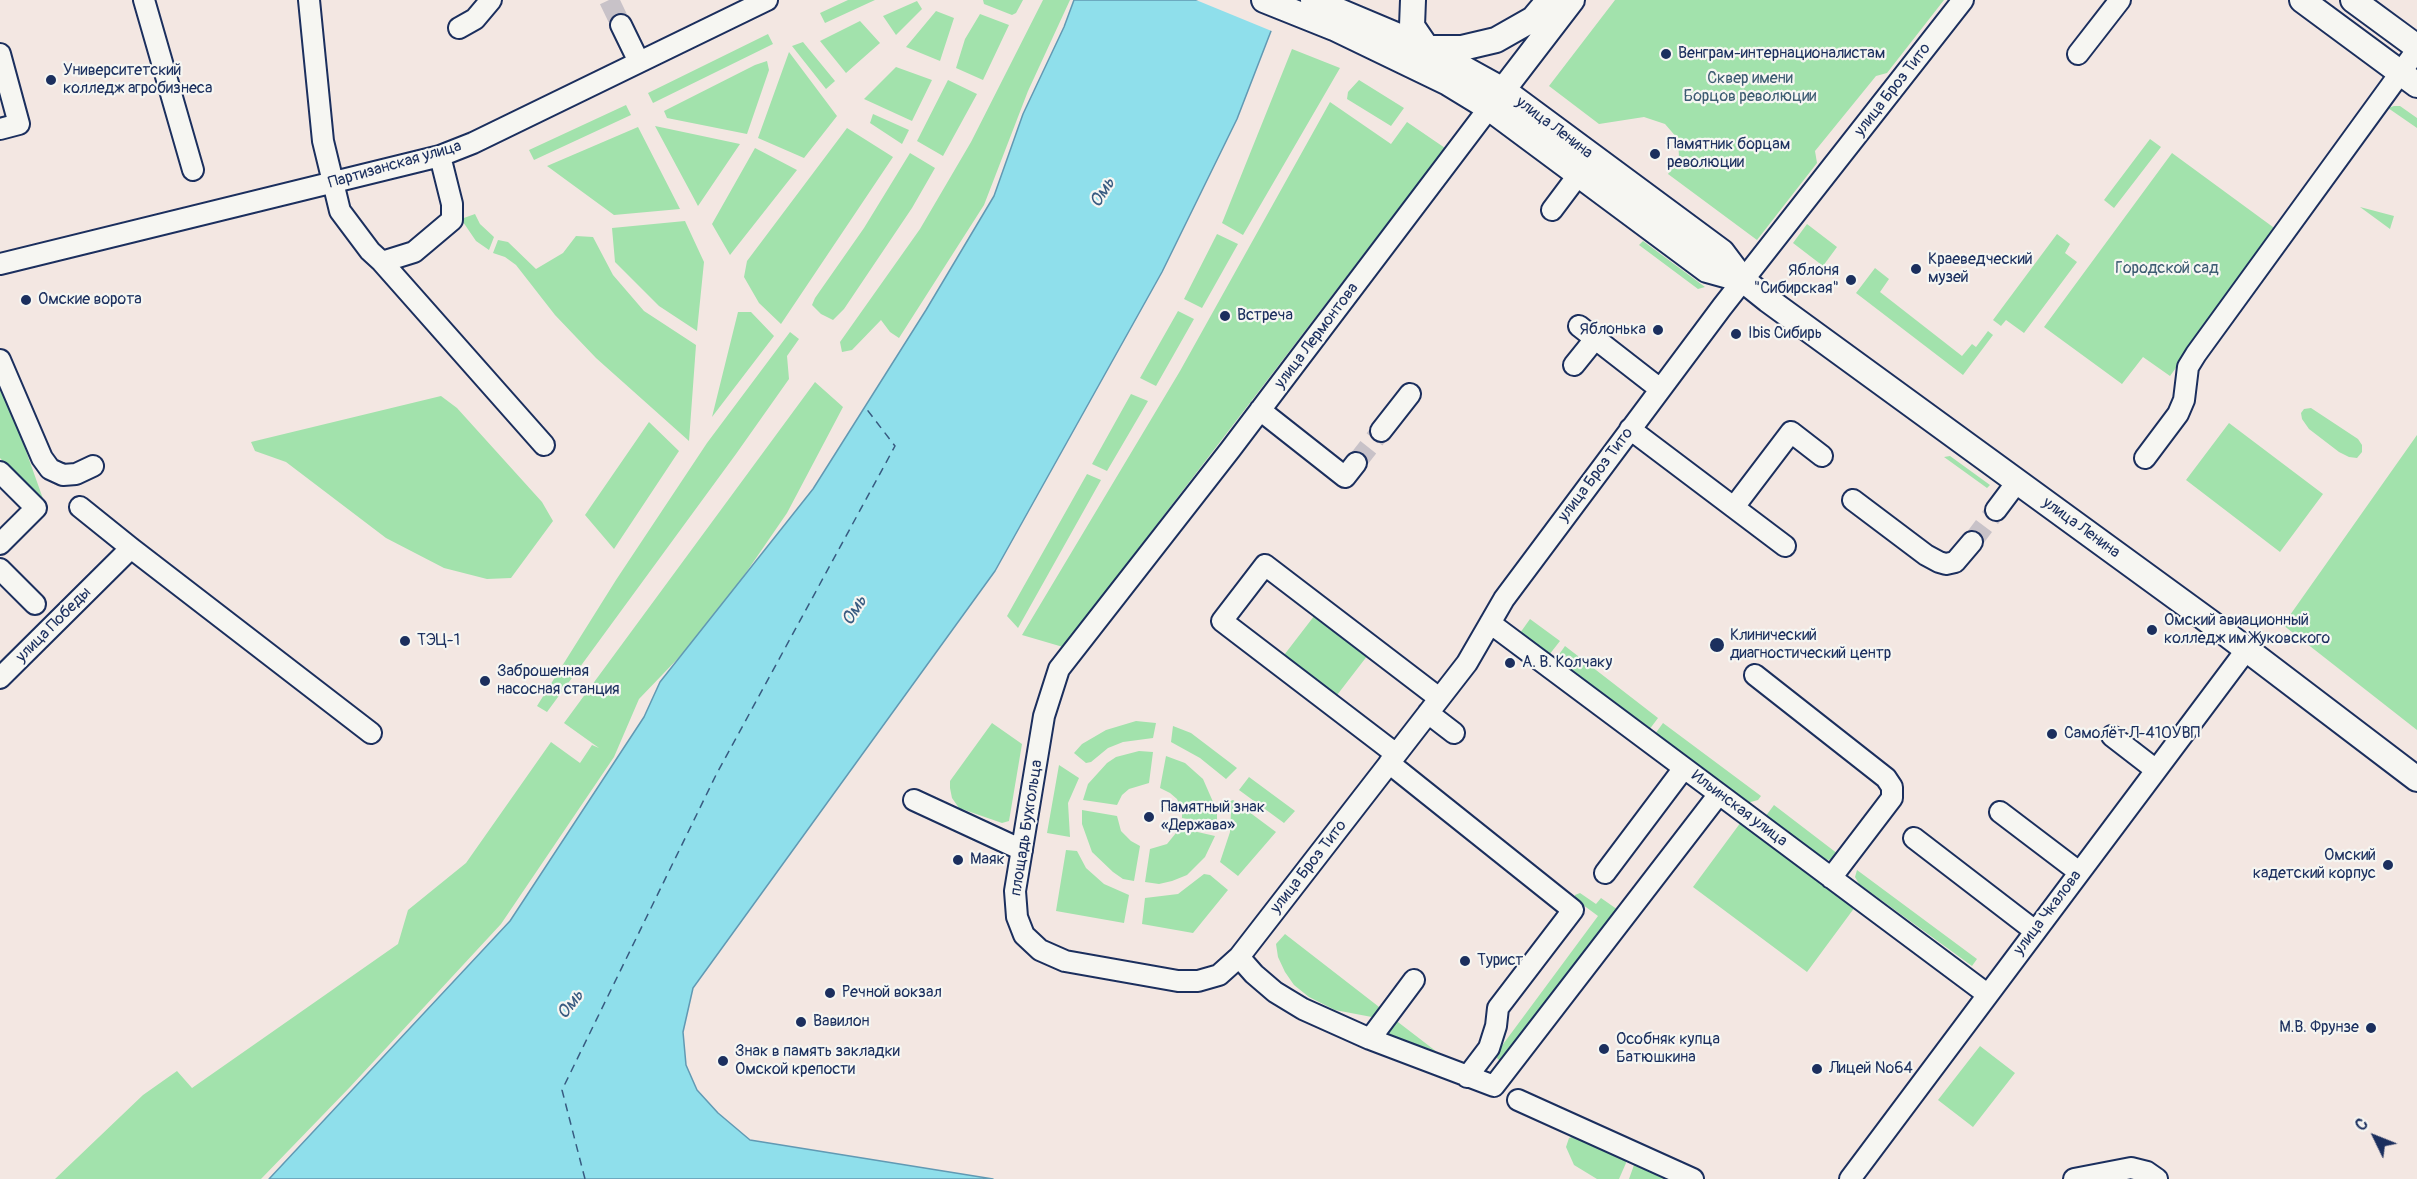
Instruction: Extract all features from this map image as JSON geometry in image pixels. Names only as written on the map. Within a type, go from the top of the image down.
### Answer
[{"type":"main road","points":[[1264,0],[1338,20]]},
{"type":"main road","points":[[1313,0],[1338,20]]},
{"type":"main road","points":[[1367,21],[1384,20],[1393,16],[1411,0]]},
{"type":"main road","points":[[1411,0],[1412,26],[1427,48],[1462,48],[1496,40],[1533,19],[1549,0]]},
{"type":"main road","name":"улица Лермонтова","points":[[1496,99],[1572,0]]},
{"type":"main road","points":[[2301,0],[2409,79]]},
{"type":"main road","points":[[2353,0],[2417,49]]},
{"type":"main road","name":"улица Ленина","points":[[1338,20],[1367,21],[1427,48],[1496,99],[1722,252],[1743,280],[2247,649],[2417,779]]},
{"type":"main road","name":"улица Ленина","points":[[1338,20],[1421,69],[1496,99],[1579,174],[1707,270],[1743,280]]},
{"type":"street","points":[[144,0],[193,170]]},
{"type":"street","points":[[309,0],[323,141],[340,211],[364,244],[544,445]]},
{"type":"street","points":[[459,28],[475,19],[491,0]]},
{"type":"street","name":"Партизанская улица","points":[[0,264],[440,156],[473,143],[767,0]]},
{"type":"street","name":"улица Броз Тито","points":[[1239,957],[1467,663],[1504,599],[1660,389],[1963,0]]},
{"type":"street","points":[[2078,54],[2120,0]]},
{"type":"street","points":[[621,25],[639,62]]},
{"type":"street","points":[[2145,458],[2178,414],[2184,400],[2188,367],[2196,354],[2409,79],[2417,49]]},
{"type":"street","points":[[0,54],[19,124],[0,129]]},
{"type":"street","name":"улица Лермонтова","points":[[1059,669],[1260,410],[1496,99]]},
{"type":"street","points":[[381,262],[414,252],[452,220],[452,204],[440,156]]},
{"type":"street","points":[[1552,210],[1579,174]]},
{"type":"street","points":[[1579,326],[1660,389]]},
{"type":"street","points":[[1574,365],[1595,339]]},
{"type":"street","points":[[0,360],[42,458],[50,469],[63,475],[76,474],[93,466]]},
{"type":"street","points":[[1381,430],[1410,394]]},
{"type":"street","points":[[1260,410],[1345,477],[1356,463]]},
{"type":"street","points":[[1630,429],[1785,546]]},
{"type":"street","points":[[1734,507],[1791,432],[1822,456]]},
{"type":"street","points":[[0,472],[36,508],[0,544]]},
{"type":"street","points":[[1996,510],[2017,482]]},
{"type":"street","points":[[1853,500],[1926,555],[1940,562],[1946,564],[1955,562],[1972,542]]},
{"type":"street","points":[[80,507],[371,733]]},
{"type":"street","name":"улица Победы","points":[[0,678],[131,548]]},
{"type":"street","points":[[1454,733],[1434,706],[1265,565],[1222,621],[1393,759],[1574,910],[1498,1008],[1496,1026],[1489,1048],[1467,1077]]},
{"type":"street","points":[[0,569],[35,604]]},
{"type":"street","name":"Ильинская улица","points":[[1490,623],[1987,994]]},
{"type":"street","name":"улица Чкалова","points":[[1850,1178],[2247,649]]},
{"type":"street","name":"площадь Бухгольца","points":[[1059,669],[1044,716],[1015,891],[1017,917],[1024,935],[1040,950],[1065,961],[1178,981],[1198,981],[1219,975],[1239,957]]},
{"type":"street","points":[[1755,675],[1886,778],[1892,787],[1892,798],[1831,878]]},
{"type":"street","points":[[2112,736],[2156,770]]},
{"type":"street","points":[[1605,873],[1684,768]]},
{"type":"street","points":[[1239,957],[1268,986],[1303,1009],[1370,1039],[1494,1086],[1719,794]]},
{"type":"street","points":[[914,800],[1022,850]]},
{"type":"street","points":[[2000,812],[2079,872]]},
{"type":"street","points":[[1914,838],[2036,931]]},
{"type":"street","points":[[1370,1039],[1414,980]]},
{"type":"street","points":[[1518,1100],[1693,1179]]},
{"type":"street","points":[[2074,1179],[2131,1168],[2147,1172],[2157,1179]]},
{"type":"green space","points":[[848,0],[875,0],[825,23],[820,13]]},
{"type":"green space","points":[[983,0],[1023,0],[1016,13],[1012,15],[984,4]]},
{"type":"green space","points":[[1043,0],[1070,0],[1028,91],[984,205],[899,338],[890,332],[881,320],[852,350],[842,352],[840,342],[920,229],[971,142]]},
{"type":"green space","name":"Сквер имени Борцов революции","points":[[1615,0],[1944,0],[1887,73],[1876,76],[1815,151],[1817,163],[1757,240],[1668,174],[1679,157],[1678,139],[1665,124],[1644,117],[1599,124],[1549,86]]},
{"type":"green space","points":[[917,1],[922,9],[896,35],[883,16]]},
{"type":"green space","points":[[936,11],[954,18],[940,61],[906,47]]},
{"type":"green space","points":[[980,14],[1009,25],[983,80],[956,68],[965,39]]},
{"type":"green space","points":[[860,21],[880,43],[846,73],[820,41]]},
{"type":"green space","points":[[768,34],[773,44],[653,103],[648,93]]},
{"type":"green space","points":[[803,42],[835,81],[826,89],[792,46]]},
{"type":"green space","points":[[1292,49],[1340,68],[1243,235],[1222,223]]},
{"type":"green space","points":[[789,52],[837,116],[804,158],[758,138]]},
{"type":"green space","points":[[767,61],[769,70],[747,134],[667,118],[664,111]]},
{"type":"green space","points":[[896,67],[932,80],[912,121],[864,99]]},
{"type":"green space","points":[[948,80],[977,94],[943,156],[917,141]]},
{"type":"green space","points":[[1359,80],[1404,108],[1391,126],[1347,99],[1348,92]]},
{"type":"green space","points":[[1330,102],[1391,144],[1407,122],[1445,148],[1063,647],[1022,635],[1180,371]]},
{"type":"green space","points":[[626,105],[631,115],[534,160],[529,150]]},
{"type":"green space","points":[[2400,106],[2417,118],[2417,128],[2388,108]]},
{"type":"green space","points":[[873,114],[909,130],[902,144],[870,123]]},
{"type":"green space","points":[[655,126],[740,144],[698,206]]},
{"type":"green space","points":[[638,127],[680,209],[614,215],[547,166]]},
{"type":"green space","points":[[847,128],[893,157],[781,324],[759,303],[744,277],[747,261]]},
{"type":"green space","points":[[2150,139],[2161,147],[2114,208],[2104,200]]},
{"type":"green space","points":[[755,148],[797,170],[730,255],[712,224]]},
{"type":"green space","points":[[910,153],[935,168],[912,208],[844,309],[833,320],[821,314],[812,305],[815,298],[864,228]]},
{"type":"green space","name":"Городской сад","points":[[2172,153],[2277,230],[2170,376],[2143,357],[2122,384],[2044,327]]},
{"type":"green space","points":[[2360,207],[2394,216],[2390,229]]},
{"type":"green space","points":[[475,214],[480,224],[494,237],[489,250],[476,241],[461,219]]},
{"type":"green space","points":[[685,221],[704,262],[697,331],[659,306],[615,262],[612,228]]},
{"type":"green space","points":[[1807,224],[1837,247],[1823,266],[1793,243]]},
{"type":"green space","points":[[1217,234],[1238,244],[1202,308],[1184,299]]},
{"type":"green space","points":[[2057,234],[2070,244],[2065,253],[2077,262],[2024,333],[2006,320],[2001,326],[1993,320]]},
{"type":"green space","points":[[576,236],[593,237],[613,275],[644,311],[696,345],[689,441],[596,358],[555,315],[516,265],[505,257],[493,253],[498,240],[508,242],[536,269],[563,253]]},
{"type":"green space","points":[[1643,241],[1705,287],[1698,289],[1639,245]]},
{"type":"green space","points":[[1875,268],[1889,279],[1880,292],[1962,356],[1972,344],[1976,347],[1988,331],[1993,335],[1963,375],[1856,293]]},
{"type":"green space","points":[[1178,311],[1194,319],[1156,386],[1140,378]]},
{"type":"green space","points":[[738,312],[751,312],[774,336],[712,417]]},
{"type":"green space","points":[[790,332],[799,339],[787,356],[789,379],[547,712],[537,706],[616,580],[707,443]]},
{"type":"green space","points":[[815,382],[843,407],[787,513],[710,625],[639,699],[614,757],[501,924],[350,1087],[261,1179],[55,1179],[143,1095],[177,1071],[192,1088],[398,944],[408,910],[466,863],[551,742],[580,763],[592,745],[599,748],[564,723]]},
{"type":"green space","points":[[0,388],[5,392],[47,510],[0,458]]},
{"type":"green space","points":[[1131,394],[1148,401],[1107,471],[1092,464]]},
{"type":"green space","points":[[441,396],[457,408],[542,502],[553,521],[511,578],[487,579],[444,568],[386,538],[286,462],[255,451],[251,442]]},
{"type":"green space","points":[[2311,408],[2358,439],[2362,445],[2362,452],[2357,458],[2339,452],[2309,429],[2301,413],[2304,409]]},
{"type":"green space","points":[[649,422],[679,451],[614,549],[585,515]]},
{"type":"green space","points":[[2229,423],[2323,494],[2280,552],[2186,480]]},
{"type":"green space","points":[[2417,435],[2417,730],[2283,625]]},
{"type":"green space","points":[[1950,456],[1990,485],[1987,488],[1944,457]]},
{"type":"green space","points":[[1087,474],[1101,480],[1018,628],[1007,616]]},
{"type":"green space","points":[[1318,611],[1371,651],[1334,699],[1281,659]]},
{"type":"green space","points":[[1530,619],[1560,641],[1549,655],[1520,633]]},
{"type":"green space","points":[[1565,646],[1658,718],[1649,730],[1555,660]]},
{"type":"green space","points":[[1136,721],[1156,723],[1153,738],[1123,742],[1108,748],[1091,762],[1086,763],[1074,753],[1082,744],[1106,730]]},
{"type":"green space","points":[[992,723],[1022,744],[1009,821],[1002,823],[959,808],[952,798],[950,788],[950,781]]},
{"type":"green space","points":[[1663,723],[1761,796],[1758,800],[1747,803],[1655,734]]},
{"type":"green space","points":[[1173,726],[1191,733],[1237,768],[1226,779],[1200,758],[1171,742]]},
{"type":"green space","points":[[1139,751],[1153,752],[1149,783],[1129,789],[1122,795],[1117,805],[1083,800],[1088,784],[1107,763],[1116,757]]},
{"type":"green space","points":[[1166,756],[1185,763],[1203,779],[1217,811],[1217,824],[1182,818],[1182,810],[1177,799],[1160,788]]},
{"type":"green space","points":[[1059,765],[1079,778],[1068,803],[1070,837],[1047,833]]},
{"type":"green space","points":[[1249,777],[1295,811],[1284,823],[1239,790]]},
{"type":"green space","points":[[1233,800],[1276,832],[1238,876],[1220,862],[1230,832],[1231,812],[1228,802]]},
{"type":"green space","points":[[1774,805],[1838,854],[1829,860],[1822,859],[1765,817]]},
{"type":"green space","points":[[1082,810],[1117,816],[1121,831],[1140,846],[1134,881],[1123,879],[1092,852],[1082,824]]},
{"type":"green space","points":[[1741,822],[1855,907],[1807,972],[1693,887]]},
{"type":"green space","points":[[1180,828],[1215,836],[1205,857],[1187,875],[1159,884],[1145,882],[1150,849],[1167,844]]},
{"type":"green space","points":[[1066,850],[1077,851],[1086,868],[1104,884],[1129,895],[1124,923],[1056,911]]},
{"type":"green space","points":[[1857,870],[1977,959],[1972,966],[1859,884],[1855,877]]},
{"type":"green space","points":[[1204,874],[1210,875],[1228,890],[1193,933],[1142,924],[1145,898],[1178,894]]},
{"type":"green space","points":[[1580,893],[1596,904],[1601,898],[1621,912],[1506,1060],[1500,1061],[1497,1058],[1498,1051],[1598,916],[1575,899],[1575,895]]},
{"type":"green space","points":[[1285,934],[1383,1010],[1377,1018],[1335,1010],[1309,997],[1294,985],[1278,957],[1276,944]]},
{"type":"green space","points":[[1394,1019],[1450,1062],[1392,1040],[1389,1027]]},
{"type":"green space","points":[[1980,1046],[2015,1073],[1973,1127],[1938,1100]]},
{"type":"green space","points":[[1575,1136],[1625,1158],[1626,1163],[1619,1179],[1597,1179],[1574,1165],[1566,1147],[1569,1138]]},
{"type":"green space","points":[[1639,1163],[1674,1179],[1629,1179],[1634,1165]]},
{"type":"water","name":"Омь","points":[[1074,0],[1283,0],[1237,119],[1162,272],[995,571],[693,988],[683,1032],[686,1065],[697,1090],[718,1113],[750,1140],[993,1179],[269,1179],[510,921],[644,717],[660,682],[813,489],[926,310],[994,196],[1023,114],[1064,27]]},
{"type":"pier","points":[[1196,0],[1286,0],[1274,32]]},
{"type":"ferry route","points":[[585,1179],[562,1090],[716,775],[895,446],[865,407]]},
{"type":"tunnel","points":[[609,0],[621,25]]},
{"type":"tunnel","points":[[1356,463],[1381,431]]},
{"type":"tunnel","points":[[1972,542],[1996,510]]},
{"type":"place","name":"Венграм-интернационалистам","points":[[1666,54]]},
{"type":"place","name":"Университетский колледж агробизнеса","points":[[51,80]]},
{"type":"place","name":"Памятник борцам революции","points":[[1655,154]]},
{"type":"place","name":"Краеведческий музей","points":[[1916,269]]},
{"type":"place","name":"Яблоня \"Сибирская\"","points":[[1851,280]]},
{"type":"place","name":"Омские ворота","points":[[26,300]]},
{"type":"place","name":"Встреча","points":[[1225,316]]},
{"type":"place","name":"Яблонька","points":[[1658,330]]},
{"type":"place","name":"Ibis Сибирь","points":[[1736,334]]},
{"type":"place","name":"Омский авиационный колледж им Жуковского","points":[[2152,630]]},
{"type":"place","name":"ТЭЦ-1","points":[[405,641]]},
{"type":"place","name":"Клинический диагностический центр","points":[[1717,645]]},
{"type":"place","name":"А. В. Колчаку","points":[[1510,663]]},
{"type":"place","name":"Заброшенная насосная станция","points":[[485,681]]},
{"type":"place","name":"Самолёт Л-410УВП","points":[[2052,734]]},
{"type":"place","name":"Памятный знак «Держава»","points":[[1149,817]]},
{"type":"place","name":"Маяк","points":[[958,860]]},
{"type":"place","name":"Омский кадетский корпус","points":[[2388,865]]},
{"type":"place","name":"Турист","points":[[1465,961]]},
{"type":"place","name":"Речной вокзал","points":[[830,993]]},
{"type":"place","name":"Вавилон","points":[[801,1022]]},
{"type":"place","name":"М.В. Фрунзе","points":[[2371,1028]]},
{"type":"place","name":"Особняк купца Батюшкина","points":[[1604,1049]]},
{"type":"place","name":"Знак в память закладки Омской крепости","points":[[723,1061]]},
{"type":"place","name":"Лицей №64","points":[[1817,1069]]}]
